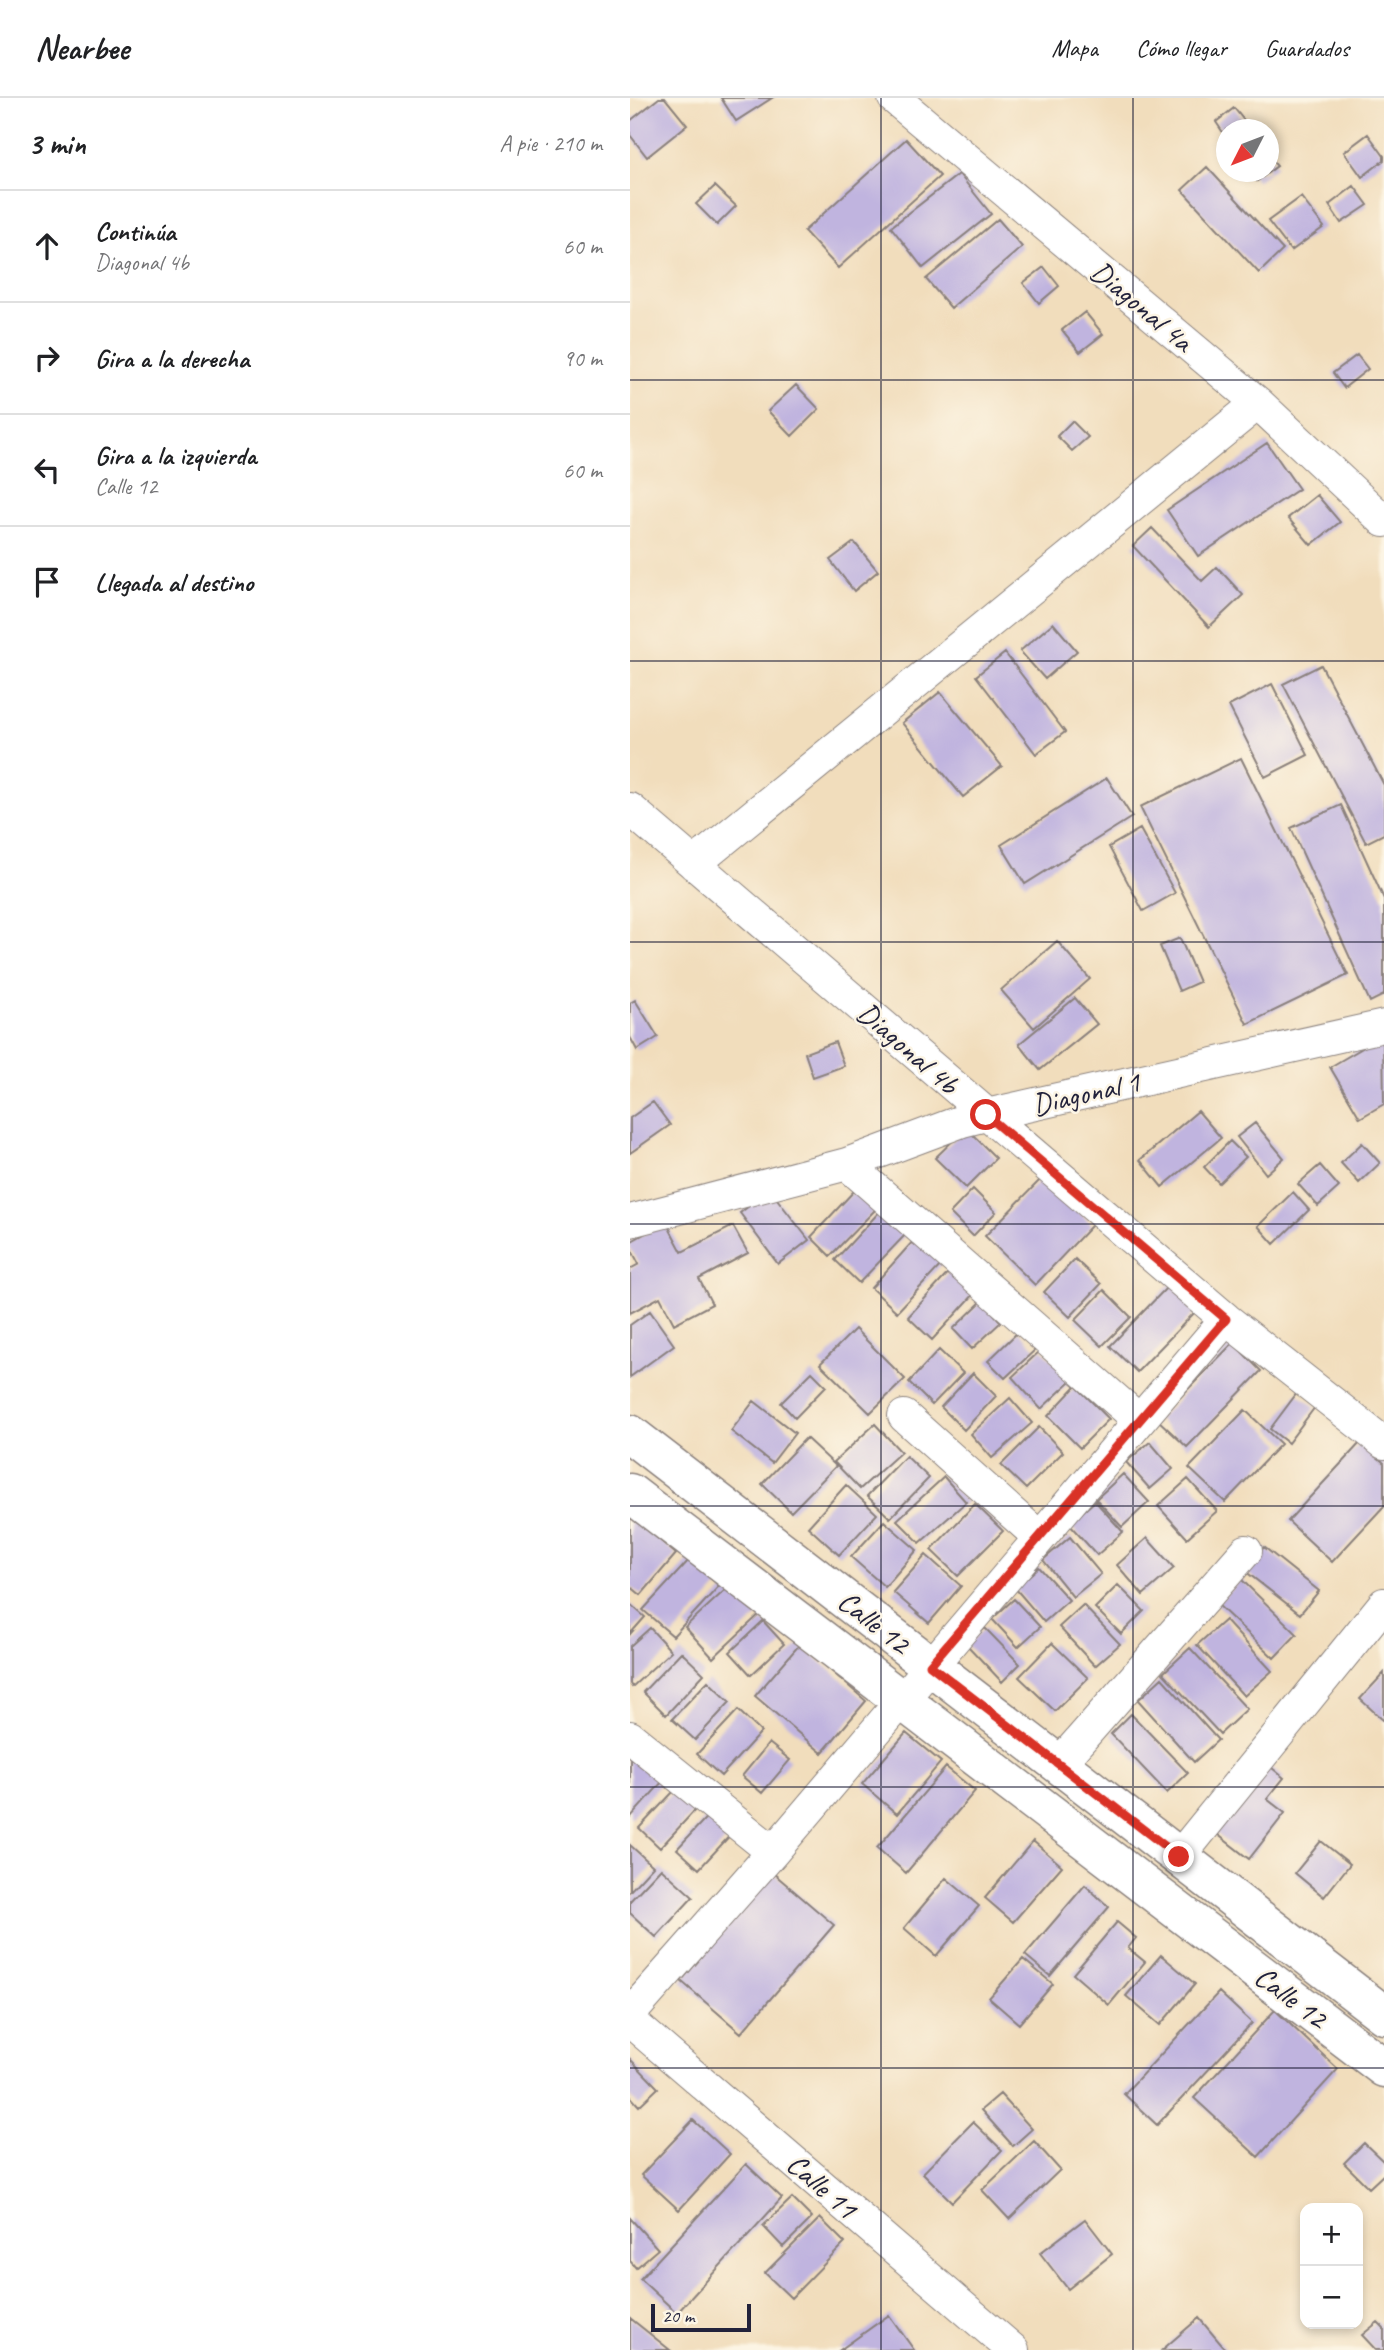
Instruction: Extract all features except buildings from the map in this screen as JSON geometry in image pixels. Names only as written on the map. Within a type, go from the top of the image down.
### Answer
[{"type":"street","name":"Diagonal 4a","points":[[894,98],[1258,403],[1384,521]]},
{"type":"street","points":[[694,864],[1258,403]]},
{"type":"street","name":"Diagonal 4b","points":[[630,809],[1226,1319],[1384,1443]]},
{"type":"street","name":"Diagonal 1","points":[[630,1221],[847,1164],[962,1121],[1384,1026]]},
{"type":"street","points":[[847,1164],[1139,1420]]},
{"type":"street","points":[[630,2014],[773,1852],[1226,1319]]},
{"type":"street","points":[[904,1416],[1039,1537]]},
{"type":"street","name":"Calle 12","points":[[630,1434],[1384,2015]]},
{"type":"street","name":"Calle 12","points":[[630,1493],[1384,2068]]},
{"type":"street","points":[[1059,1764],[1246,1551]]},
{"type":"street","points":[[1179,1857],[1384,1604]]},
{"type":"street","points":[[630,1737],[773,1852]]},
{"type":"street","points":[[1249,1965],[1275,1931]]},
{"type":"street","name":"Calle 11","points":[[630,2021],[1013,2350]]},
{"type":"route","points":[[986,1115],[1226,1319],[930,1665],[1179,1857]]}]
